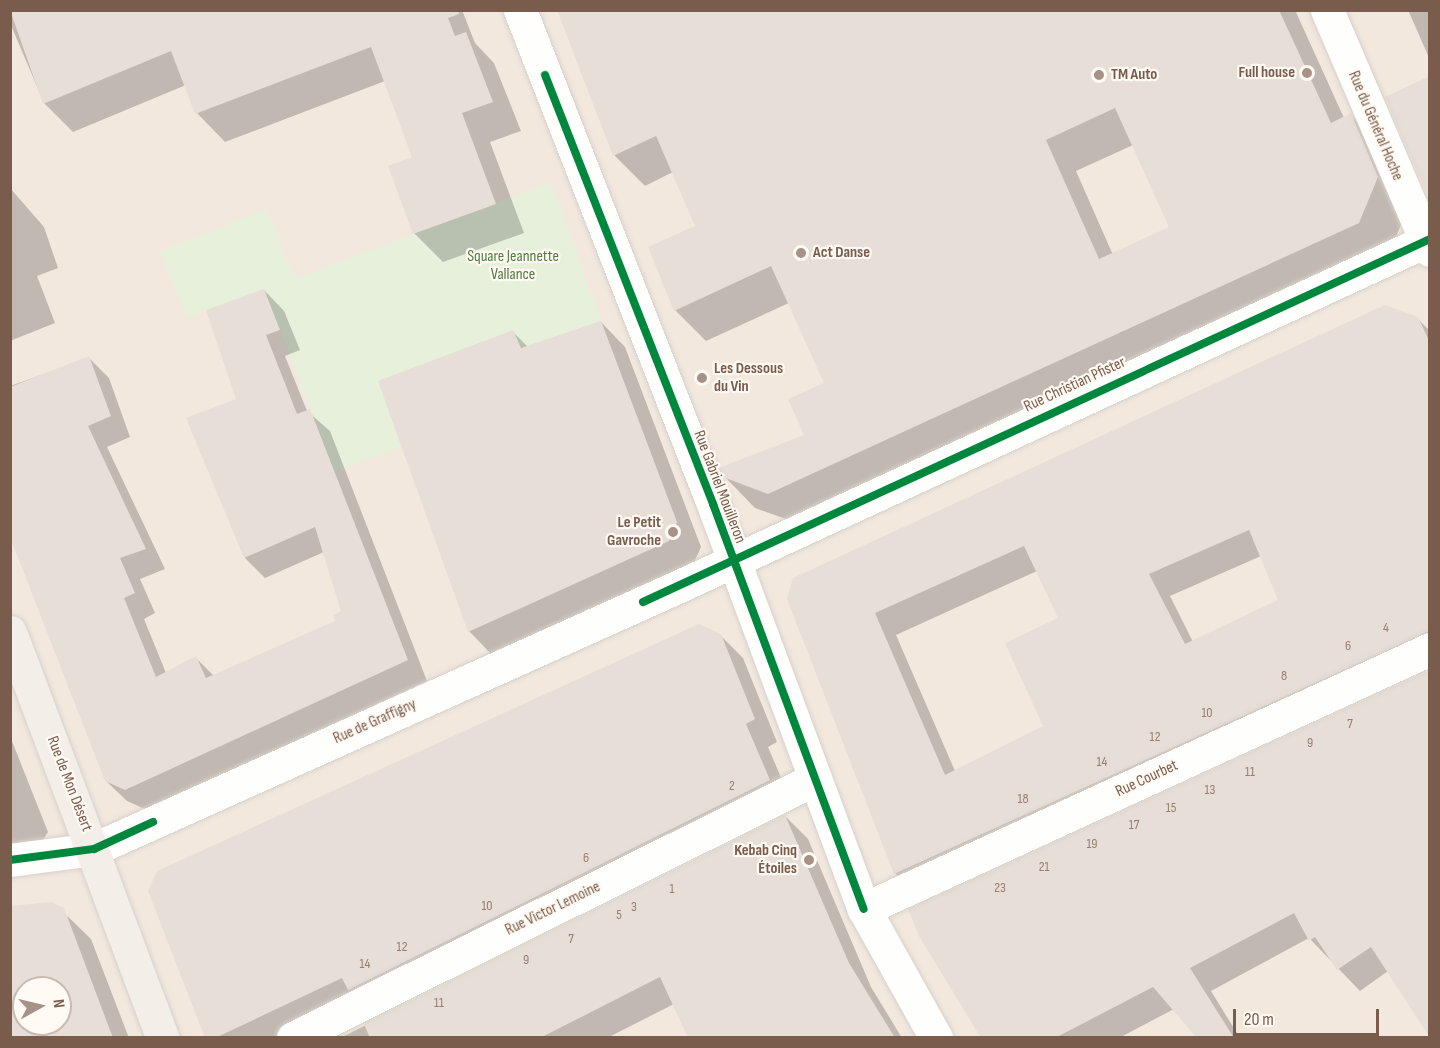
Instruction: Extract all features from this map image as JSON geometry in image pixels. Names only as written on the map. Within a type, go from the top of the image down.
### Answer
[{"type":"main road","name":"Rue de Mon Désert","points":[[10,632],[94,849],[163,1038]]},
{"type":"street","name":"Rue Gabriel Mouilleron","points":[[520,10],[864,909],[936,1038]]},
{"type":"street","name":"Rue du Général Hoche","points":[[1327,10],[1428,243]]},
{"type":"street","name":"Rue Christian Pfister","points":[[732,560],[1428,243]]},
{"type":"street","name":"Rue de Graffigny","points":[[10,860],[94,849],[732,560]]},
{"type":"street","name":"Rue Courbet","points":[[864,909],[1430,650]]},
{"type":"street","name":"Rue Victor Lemoine","points":[[293,1038],[813,780]]},
{"type":"shaded area","points":[[10,11],[1429,11],[1429,1037],[11,1037]]},
{"type":"green space","name":"Square Jeannette Vallance","points":[[551,182],[601,321],[521,348],[513,330],[379,381],[401,447],[335,471],[264,289],[187,318],[160,251],[267,209],[294,279]]},
{"type":"building","points":[[10,10],[458,10],[459,14],[448,18],[455,36],[466,32],[493,102],[462,113],[496,204],[413,234],[388,166],[412,157],[371,47],[195,114],[171,51],[43,104]]},
{"type":"building","points":[[557,10],[1279,10],[1331,123],[1351,113],[1378,177],[1359,223],[768,494],[723,477],[719,468],[804,435],[788,399],[824,383],[771,266],[674,311],[648,247],[695,226],[656,136],[613,156]],"holes":[[[1115,108],[1169,227],[1099,259],[1046,140]]]},
{"type":"building","points":[[1430,76],[1430,200],[1385,97]]},
{"type":"building","points":[[264,289],[280,330],[266,335],[297,414],[310,409],[408,660],[125,790],[105,781],[10,537],[10,387],[89,356],[111,416],[88,426],[146,549],[120,558],[135,593],[124,598],[156,677],[196,656],[206,678],[335,621],[333,615],[341,611],[315,527],[244,558],[186,418],[236,399],[206,310]]},
{"type":"building","points":[[1385,305],[1418,317],[1430,343],[1430,631],[894,874],[787,599],[793,578]],"holes":[[[1249,530],[1278,600],[1185,644],[1149,574]],[[1024,546],[1058,618],[1005,643],[1043,726],[945,775],[875,613]]]},
{"type":"building","points":[[601,321],[677,522],[669,541],[468,632],[378,381],[513,330],[521,348]]},
{"type":"building","points":[[699,624],[721,634],[755,719],[746,724],[770,780],[348,990],[342,978],[215,1038],[205,1038],[148,891],[157,871]]},
{"type":"building","points":[[1430,670],[1430,1038],[1371,947],[1337,970],[1315,937],[1309,941],[1294,913],[1190,968],[1234,1038],[1197,1038],[1153,987],[1055,1038],[981,1038],[919,936],[908,909]]},
{"type":"building","points":[[785,815],[849,963],[895,1038],[688,1038],[660,977],[540,1038],[370,1038],[364,1024]]},
{"type":"building","points":[[51,902],[64,908],[113,1038],[10,1038],[10,906]]},
{"type":"cycle path","points":[[545,75],[713,504],[864,909]]},
{"type":"cycle path","points":[[643,602],[1430,239]]},
{"type":"cycle path","points":[[10,860],[94,849],[153,822]]},
{"type":"place","name":"Full house","points":[[1307,73]]},
{"type":"place","name":"TM Auto","points":[[1099,75]]},
{"type":"place","name":"Act Danse","points":[[801,253]]},
{"type":"place","name":"Les Dessous du Vin","points":[[702,378]]},
{"type":"place","name":"Le Petit Gavroche","points":[[673,532]]},
{"type":"place","name":"Kebab Cinq Étoiles","points":[[809,860]]}]
